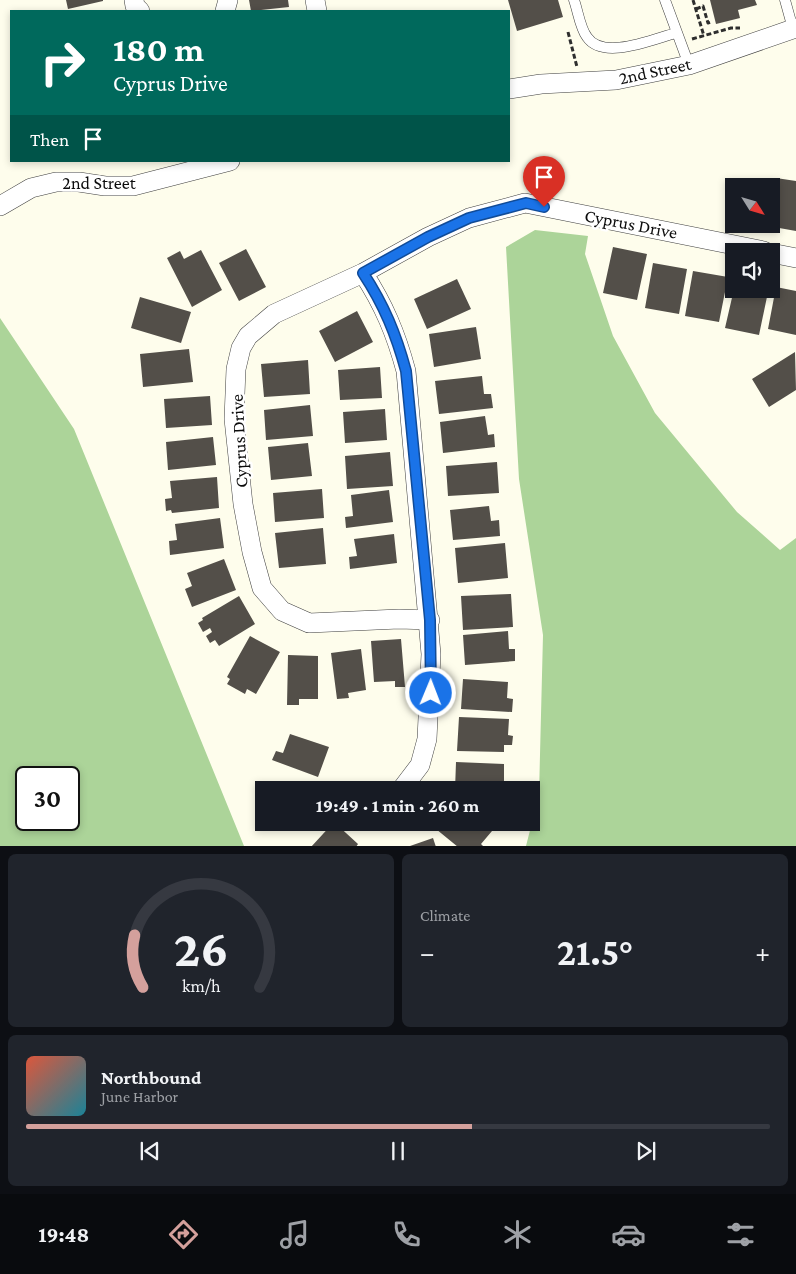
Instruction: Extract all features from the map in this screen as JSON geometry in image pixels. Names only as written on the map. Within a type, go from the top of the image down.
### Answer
[{"type":"street","name":"2nd Street","points":[[510,89],[541,84],[616,80],[689,65],[794,29]]},
{"type":"street","name":"2nd Street","points":[[0,206],[31,188],[56,182],[133,186],[226,162]]},
{"type":"street","name":"Cyprus Drive","points":[[430,620],[399,619],[309,623],[282,611],[262,588],[252,552],[243,504],[234,419],[236,369],[241,348],[248,336],[274,314],[363,273],[428,237],[469,218],[526,203],[725,243]]},
{"type":"street","points":[[780,255],[796,258]]},
{"type":"street","points":[[363,273],[377,294],[395,332],[406,371],[430,620],[431,693],[427,739],[420,765],[408,781]]},
{"type":"lane","points":[[574,0],[587,38],[598,47],[613,50],[676,34]]},
{"type":"lane","points":[[665,0],[689,65]]},
{"type":"lane","points":[[785,0],[794,29]]},
{"type":"path","points":[[693,0],[704,36]]},
{"type":"path","points":[[696,9],[703,6],[708,23],[711,22]]},
{"type":"path","points":[[690,40],[730,28],[747,28]]},
{"type":"path","points":[[568,30],[578,72]]},
{"type":"green space","points":[[535,230],[588,236],[585,254],[613,336],[655,413],[737,512],[780,550],[796,538],[796,846],[526,846],[530,831],[540,831],[543,635],[519,479],[506,247]]},
{"type":"green space","points":[[0,318],[74,429],[244,846],[0,846]]},
{"type":"building","points":[[66,0],[103,0],[103,1],[68,9]]},
{"type":"building","points":[[249,0],[288,0],[289,7],[251,10]]},
{"type":"building","points":[[508,0],[558,0],[563,17],[517,31]]},
{"type":"building","points":[[710,0],[755,0],[757,5],[738,10],[740,18],[716,24]]},
{"type":"building","points":[[780,179],[796,181],[796,231],[780,228]]},
{"type":"building","points":[[613,247],[647,254],[637,300],[603,293]]},
{"type":"building","points":[[246,249],[266,287],[239,301],[219,263]]},
{"type":"building","points":[[201,250],[222,290],[192,307],[167,258],[180,251],[184,259]]},
{"type":"building","points":[[653,263],[687,269],[679,314],[645,308]]},
{"type":"building","points":[[693,271],[725,276],[725,292],[719,322],[685,316]]},
{"type":"building","points":[[457,279],[471,309],[427,329],[414,299]]},
{"type":"building","points":[[780,288],[796,291],[796,335],[768,329],[774,298],[780,298]]},
{"type":"building","points":[[140,297],[191,312],[181,343],[131,328]]},
{"type":"building","points":[[732,298],[767,298],[759,335],[725,328]]},
{"type":"building","points":[[357,311],[373,342],[335,362],[319,331]]},
{"type":"building","points":[[476,327],[481,359],[434,367],[429,334]]},
{"type":"building","points":[[189,349],[193,382],[143,387],[140,354]]},
{"type":"building","points":[[795,352],[796,390],[769,407],[752,379]]},
{"type":"building","points":[[308,360],[310,394],[264,397],[261,364]]},
{"type":"building","points":[[380,367],[382,398],[340,400],[338,370]]},
{"type":"building","points":[[482,376],[484,394],[491,394],[493,408],[439,414],[435,381]]},
{"type":"building","points":[[210,396],[212,425],[166,428],[164,399]]},
{"type":"building","points":[[310,405],[313,436],[266,440],[264,410]]},
{"type":"building","points":[[385,409],[387,440],[345,443],[343,412]]},
{"type":"building","points":[[485,416],[488,435],[494,434],[495,447],[443,453],[440,422]]},
{"type":"building","points":[[213,437],[216,465],[168,470],[166,442]]},
{"type":"building","points":[[308,443],[312,476],[271,480],[268,447]]},
{"type":"building","points":[[390,452],[393,486],[347,489],[345,456]]},
{"type":"building","points":[[497,462],[499,493],[448,496],[446,466]]},
{"type":"building","points":[[217,477],[219,508],[172,513],[171,510],[166,511],[165,499],[172,498],[170,481]]},
{"type":"building","points":[[322,489],[324,518],[275,522],[273,493]]},
{"type":"building","points":[[389,490],[393,522],[346,528],[345,517],[353,516],[351,495]]},
{"type":"building","points":[[489,506],[491,521],[499,520],[500,536],[453,540],[450,510]]},
{"type":"building","points":[[220,518],[224,548],[170,555],[169,541],[177,540],[175,524]]},
{"type":"building","points":[[323,528],[326,564],[279,568],[275,533]]},
{"type":"building","points":[[394,534],[397,563],[350,569],[349,557],[357,556],[354,539]]},
{"type":"building","points":[[505,543],[508,578],[458,583],[455,548]]},
{"type":"building","points":[[224,559],[236,590],[192,607],[185,589],[192,586],[187,573]]},
{"type":"building","points":[[511,594],[513,627],[463,630],[461,596]]},
{"type":"building","points":[[239,596],[255,624],[219,646],[215,640],[210,643],[206,636],[212,632],[210,628],[203,632],[198,623],[203,620],[202,618]]},
{"type":"building","points":[[508,631],[509,649],[515,649],[515,661],[465,665],[463,635]]},
{"type":"building","points":[[250,636],[280,652],[256,694],[247,689],[245,694],[227,684],[230,679],[227,677]]},
{"type":"building","points":[[401,639],[405,687],[395,687],[395,681],[374,682],[371,641]]},
{"type":"building","points":[[361,649],[366,690],[348,693],[349,698],[337,699],[331,653]]},
{"type":"building","points":[[288,655],[318,656],[318,699],[299,699],[299,705],[287,705]]},
{"type":"building","points":[[463,679],[508,682],[507,698],[513,699],[512,712],[461,709]]},
{"type":"building","points":[[459,717],[509,719],[508,735],[513,736],[512,745],[504,745],[504,752],[457,751]]},
{"type":"building","points":[[290,734],[329,747],[318,777],[272,760],[276,751],[283,753]]},
{"type":"building","points":[[456,762],[504,764],[504,781],[455,781]]},
{"type":"building","points":[[326,831],[344,831],[358,844],[357,846],[312,846]]},
{"type":"building","points":[[438,831],[492,831],[481,844],[483,846],[457,846]]},
{"type":"building","points":[[433,838],[436,846],[410,846]]},
{"type":"route","points":[[431,693],[430,620],[406,371],[395,332],[377,294],[363,273],[428,237],[469,218],[526,203],[544,207]]}]
